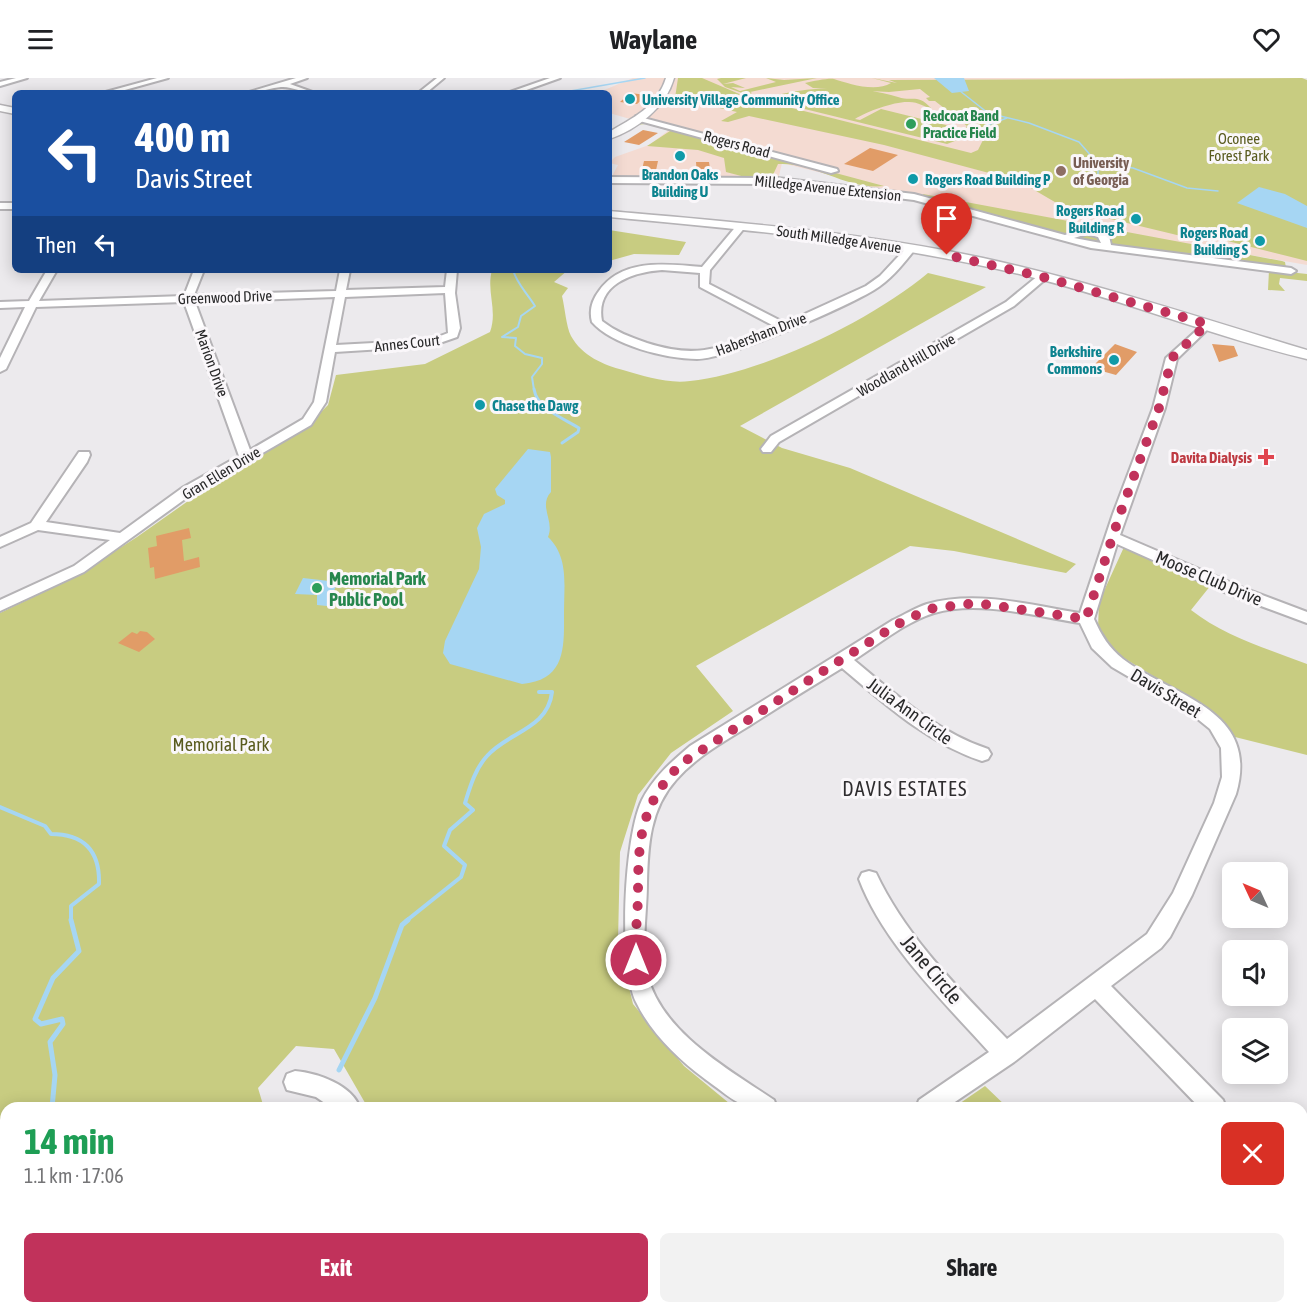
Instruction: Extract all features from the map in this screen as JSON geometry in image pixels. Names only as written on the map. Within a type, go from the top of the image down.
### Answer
[{"type":"main road","points":[[612,134],[639,118],[662,99],[670,78]]},
{"type":"main road","name":"South Milledge Avenue","points":[[612,213],[853,238],[911,248],[1043,277],[1307,355]]},
{"type":"street","points":[[0,84],[24,78]]},
{"type":"street","points":[[118,90],[165,78]]},
{"type":"street","points":[[267,78],[302,90]]},
{"type":"street","points":[[261,90],[304,78]]},
{"type":"street","points":[[426,90],[441,78]]},
{"type":"street","points":[[520,90],[557,78]]},
{"type":"street","points":[[123,82],[142,90]]},
{"type":"street","name":"Rogers Road","points":[[639,118],[834,171]]},
{"type":"street","name":"Milledge Avenue Extension","points":[[612,180],[777,181],[852,188],[914,197],[1066,238],[1080,232],[1098,233],[1106,238],[1106,247],[1292,272]]},
{"type":"street","points":[[741,226],[705,270],[704,285],[784,327]]},
{"type":"street","name":"Habersham Drive","points":[[705,270],[660,269],[621,273],[606,286],[596,307],[597,322],[613,335],[667,353],[686,356],[714,353],[784,327],[870,288],[884,278],[911,248]]},
{"type":"street","points":[[0,369],[32,303],[50,273]]},
{"type":"street","points":[[188,298],[198,273]]},
{"type":"street","name":"Gran Ellen Drive","points":[[0,606],[79,569],[187,491],[296,430],[315,413],[320,402],[344,273]]},
{"type":"street","name":"Annes Court","points":[[331,349],[431,343],[453,335],[455,328],[450,290],[452,273]]},
{"type":"street","name":"Woodland Hill Drive","points":[[767,449],[775,440],[1010,304],[1043,277]]},
{"type":"street","name":"Greenwood Drive","points":[[0,305],[450,290]]},
{"type":"street","name":"Marion Drive","points":[[188,298],[246,456]]},
{"type":"street","points":[[758,1102],[676,1040],[645,1000],[636,964],[639,839],[651,803],[664,781],[682,763],[916,614],[947,605],[976,603],[1086,619],[1159,408],[1172,358],[1207,324]]},
{"type":"street","points":[[0,543],[36,526],[84,455]]},
{"type":"street","points":[[36,526],[124,538]]},
{"type":"street","name":"Moose Club Drive","points":[[1113,537],[1204,578],[1307,618]]},
{"type":"street","name":"Davis Street","points":[[936,1102],[1006,1054],[1154,941],[1175,912],[1228,786],[1231,755],[1226,739],[1211,720],[1186,701],[1114,661],[1092,633],[1086,619]]},
{"type":"street","name":"Julia Ann Circle","points":[[842,659],[941,736],[966,750],[982,754]]},
{"type":"street","name":"Jane Circle","points":[[869,879],[875,897],[905,938],[1006,1054]]},
{"type":"street","points":[[1097,986],[1209,1102]]},
{"type":"street","points":[[295,1082],[314,1083],[330,1091],[342,1102]]},
{"type":"shaded area","name":"University of Georgia","points":[[633,78],[1298,78],[1307,82],[1307,265],[868,188],[870,185],[782,163],[778,180],[612,178],[618,165],[612,164],[615,157],[649,145],[669,130],[612,114],[612,90],[604,90]]},
{"type":"green space","name":"Oconee Forest Park","points":[[678,78],[702,78],[744,96],[971,153],[978,150],[984,138],[968,136],[947,144],[764,99],[796,91],[824,89],[813,88],[805,83],[829,79],[854,85],[877,87],[891,83],[872,78],[897,83],[889,80],[1302,78],[1307,80],[1307,261],[1192,232],[1181,236],[1065,208],[1019,181],[884,145],[749,116],[728,122],[721,121],[737,112],[675,98]],"holes":[[[920,89],[930,97],[926,98],[929,101],[935,101],[967,126],[960,135],[945,142],[942,140],[962,129],[881,109],[860,120],[855,119],[882,107],[903,102],[931,108],[918,99],[871,91]]]},
{"type":"green space","points":[[746,78],[723,84],[733,83],[745,88],[731,87],[740,91],[776,82],[766,78],[784,80],[817,78],[750,92],[752,93],[748,95],[725,87],[717,79]]},
{"type":"green space","points":[[641,121],[884,186],[857,184],[792,165],[778,164],[772,177],[745,177],[726,172],[724,158],[698,150],[647,146],[670,131],[646,124],[634,125]]},
{"type":"green space","points":[[923,194],[1282,261],[1285,262],[1286,268],[1142,251],[1070,238],[924,198]]},
{"type":"green space","points":[[612,230],[686,242],[679,255],[634,254],[612,260]]},
{"type":"green space","points":[[1269,270],[1307,274],[1307,281],[1280,278],[1279,284],[1285,291],[1268,290]]},
{"type":"green space","name":"Memorial Park","points":[[492,273],[564,273],[554,282],[568,288],[562,296],[567,322],[571,336],[581,349],[594,359],[608,365],[648,377],[673,381],[690,381],[719,376],[783,356],[877,309],[928,273],[986,287],[740,426],[782,448],[850,468],[1076,564],[1066,573],[954,551],[910,546],[696,666],[733,711],[671,753],[638,795],[620,852],[618,941],[633,1004],[684,1066],[728,1102],[365,1102],[334,1049],[296,1046],[258,1088],[262,1102],[0,1102],[0,613],[73,578],[208,487],[304,429],[328,405],[336,375],[425,364],[490,332],[493,316]]},
{"type":"green space","points":[[1124,547],[1211,585],[1191,610],[1204,619],[1247,641],[1307,664],[1307,755],[1235,737],[1210,711],[1119,655],[1098,628],[1099,602]]},
{"type":"green space","points":[[985,1086],[1002,1102],[962,1102]]},
{"type":"water","points":[[934,78],[964,78],[969,91],[952,93]]},
{"type":"water","points":[[1259,187],[1285,194],[1307,206],[1307,228],[1237,203]]},
{"type":"water","points":[[528,449],[550,452],[551,457],[551,492],[546,503],[550,525],[548,537],[559,553],[564,572],[564,637],[560,659],[548,676],[522,684],[450,664],[443,653],[445,641],[479,569],[481,547],[477,528],[484,514],[505,504],[505,500],[497,495],[495,489]]},
{"type":"water","name":"Memorial Park Public Pool","points":[[303,578],[338,582],[327,606],[317,605],[317,595],[295,594]]},
{"type":"building","name":"University Village Community Office","points":[[630,93],[647,95],[637,104],[620,102]]},
{"type":"building","points":[[643,130],[658,133],[639,145],[624,142]]},
{"type":"building","points":[[870,148],[898,155],[873,171],[844,164]]},
{"type":"building","points":[[644,161],[658,161],[655,175],[641,174]]},
{"type":"building","points":[[696,162],[709,162],[711,175],[697,175]]},
{"type":"building","name":"Berkshire Commons","points":[[1115,344],[1137,352],[1116,375],[1091,368]]},
{"type":"building","points":[[1212,344],[1234,346],[1238,356],[1219,362]]},
{"type":"building","points":[[189,528],[191,538],[182,540],[184,561],[199,557],[200,567],[155,579],[154,567],[150,568],[148,548],[157,546],[156,536]]},
{"type":"building","points":[[140,631],[147,632],[155,639],[139,652],[118,643],[132,632],[137,634]]},
{"type":"waterway","points":[[576,90],[645,78]]},
{"type":"waterway","points":[[960,91],[988,113],[1029,123],[1079,142],[1093,158],[1103,164],[1133,168],[1187,188],[1218,191]]},
{"type":"waterway","points":[[985,126],[1007,118]]},
{"type":"waterway","points":[[1098,178],[1098,170],[1107,165]]},
{"type":"waterway","points":[[1087,185],[1093,180]]},
{"type":"waterway","points":[[514,273],[535,306],[521,316],[518,327],[502,337],[516,338],[515,346],[525,354],[542,358],[542,364],[532,377],[534,390]]},
{"type":"waterway","points":[[534,389],[536,396],[545,407],[579,428],[578,432],[562,443]]},
{"type":"waterway","points":[[406,921],[461,877],[465,865],[444,846],[450,830],[473,810],[465,803],[473,778],[487,756],[505,741],[526,729],[543,714],[552,692],[539,692]]},
{"type":"waterway","points":[[0,807],[45,826],[51,834],[72,837],[81,841],[93,853],[99,872],[99,884],[71,906],[71,920]]},
{"type":"waterway","points":[[53,1102],[55,1075],[50,1042],[63,1024],[62,1019],[41,1024],[35,1019],[53,978],[79,951],[71,920]]},
{"type":"waterway","points":[[339,1070],[375,998],[402,925],[408,920]]},
{"type":"place","name":"University Village Community Office","points":[[630,99]]},
{"type":"place","name":"Redcoat Band Practice Field","points":[[911,124]]},
{"type":"place","name":"Brandon Oaks Building U","points":[[680,156]]},
{"type":"place","name":"University of Georgia","points":[[1061,171]]},
{"type":"place","name":"Rogers Road Building P","points":[[913,179]]},
{"type":"place","name":"Rogers Road Building R","points":[[1136,219]]},
{"type":"place","name":"Rogers Road Building S","points":[[1260,241]]},
{"type":"place","name":"Berkshire Commons","points":[[1114,360]]},
{"type":"place","name":"Chase the Dawg","points":[[480,405]]},
{"type":"place","name":"Davita Dialysis","points":[[1266,457]]},
{"type":"place","name":"Memorial Park Public Pool","points":[[317,588]]},
{"type":"district","name":"DAVIS ESTATES","points":[[905,788]]},
{"type":"route","points":[[636,960],[638,855],[642,825],[664,781],[682,763],[718,737],[898,624],[929,609],[976,603],[1086,619],[1120,514],[1159,408],[1172,358],[1207,324],[1043,277],[947,255]]}]
